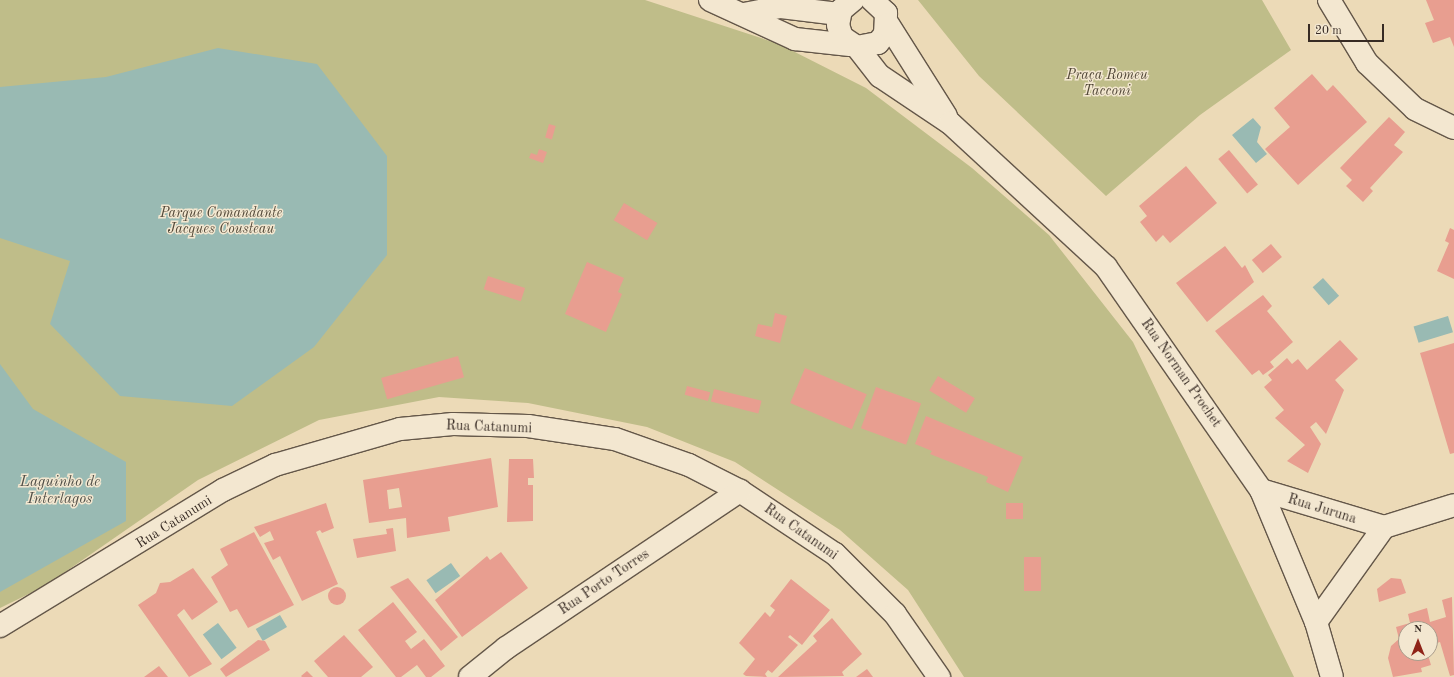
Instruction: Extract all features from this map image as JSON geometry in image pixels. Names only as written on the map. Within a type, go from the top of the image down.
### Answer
[{"type":"street","points":[[710,0],[744,14],[795,39],[854,46],[878,43],[888,24]]},
{"type":"street","name":"Rua Norman Prochet","points":[[872,0],[886,13],[888,24],[950,123]]},
{"type":"street","points":[[1333,1],[1367,63],[1414,109],[1454,128]]},
{"type":"street","points":[[744,14],[781,6],[843,6]]},
{"type":"street","name":"Rua Norman Prochet","points":[[843,6],[842,37],[854,46],[880,76],[950,123],[1106,268],[1260,490],[1316,622],[1332,677]]},
{"type":"street","name":"Rua Catanumi","points":[[0,626],[230,487],[275,465],[400,429],[453,424],[528,426],[616,439],[689,465],[740,491],[835,554],[895,614],[939,677]]},
{"type":"street","name":"Rua Juruna","points":[[1260,490],[1384,527]]},
{"type":"street","name":"Rua Porto Torres","points":[[470,677],[506,648],[740,491]]},
{"type":"street","points":[[1316,622],[1384,527],[1454,505]]},
{"type":"green space","name":"Parque Comandante Jacques Cousteau","points":[[0,0],[645,0],[779,44],[866,88],[972,168],[1049,235],[1133,342],[1294,677],[964,677],[908,590],[840,530],[735,462],[647,427],[528,403],[439,397],[319,420],[198,480],[45,586],[0,608]]},
{"type":"green space","name":"Praça Romeu Tacconi","points":[[918,0],[1262,0],[1291,50],[1200,115],[1106,196],[979,76]]},
{"type":"water","points":[[218,48],[317,64],[387,156],[387,255],[314,347],[232,406],[120,396],[50,324],[70,261],[0,238],[0,87],[106,77]]},
{"type":"water","points":[[1253,118],[1261,127],[1257,142],[1267,154],[1256,163],[1232,135]]},
{"type":"water","points":[[1323,278],[1339,296],[1329,305],[1313,287]]},
{"type":"water","points":[[1448,316],[1453,332],[1419,343],[1414,327]]},
{"type":"water","name":"Laguinho de Interlagos","points":[[0,364],[33,409],[126,462],[126,521],[0,592]]},
{"type":"water","points":[[451,563],[460,576],[436,593],[426,580]]},
{"type":"water","points":[[280,615],[287,627],[263,641],[256,629]]},
{"type":"water","points":[[218,623],[237,648],[221,659],[203,634]]},
{"type":"building","points":[[1426,0],[1454,0],[1454,47],[1450,37],[1433,43],[1425,23],[1434,20]]},
{"type":"building","points":[[1312,74],[1327,91],[1333,85],[1367,122],[1298,185],[1265,149],[1290,127],[1274,108]]},
{"type":"building","points":[[1389,117],[1405,132],[1394,145],[1403,152],[1370,188],[1373,191],[1363,202],[1346,186],[1352,180],[1340,168]]},
{"type":"building","points":[[549,124],[556,126],[552,139],[545,137]]},
{"type":"building","points":[[539,149],[547,152],[543,163],[529,158],[531,153],[537,155]]},
{"type":"building","points":[[1229,150],[1258,184],[1247,193],[1218,159]]},
{"type":"building","points":[[1186,166],[1217,203],[1170,243],[1163,235],[1156,242],[1140,222],[1147,216],[1139,206]]},
{"type":"building","points":[[624,203],[657,223],[647,240],[614,220]]},
{"type":"building","points":[[1450,228],[1454,230],[1454,279],[1437,271],[1449,243],[1445,241]]},
{"type":"building","points":[[1271,244],[1282,257],[1263,273],[1252,260]]},
{"type":"building","points":[[1225,246],[1242,268],[1245,265],[1254,282],[1207,322],[1176,283]]},
{"type":"building","points":[[587,262],[624,278],[618,292],[622,294],[606,332],[565,314]]},
{"type":"building","points":[[488,276],[525,288],[521,301],[484,289]]},
{"type":"building","points":[[1263,295],[1272,306],[1267,311],[1293,342],[1270,362],[1274,367],[1263,375],[1259,370],[1252,375],[1215,331]]},
{"type":"building","points":[[775,313],[787,316],[780,343],[755,336],[758,324],[772,327]]},
{"type":"building","points":[[1340,340],[1358,359],[1335,380],[1344,390],[1326,434],[1316,422],[1310,427],[1321,444],[1308,473],[1287,461],[1305,445],[1275,418],[1284,410],[1264,387],[1272,380],[1268,375],[1287,358],[1292,364],[1298,359],[1307,370]]},
{"type":"building","points":[[1454,343],[1454,453],[1450,454],[1420,353]]},
{"type":"building","points":[[458,356],[464,377],[387,399],[381,378]]},
{"type":"building","points":[[805,368],[867,394],[852,429],[790,403]]},
{"type":"building","points":[[938,376],[975,398],[966,413],[929,391]]},
{"type":"building","points":[[687,386],[710,392],[708,401],[685,395]]},
{"type":"building","points":[[876,387],[921,403],[906,445],[861,428]]},
{"type":"building","points":[[714,389],[762,401],[758,413],[711,402]]},
{"type":"building","points":[[926,416],[1023,457],[1008,492],[986,482],[988,477],[930,454],[932,451],[915,444]]},
{"type":"building","points":[[491,458],[498,507],[448,517],[450,531],[407,538],[406,518],[369,523],[363,480]],"holes":[[[399,488],[402,507],[389,509],[387,490]]]},
{"type":"building","points":[[509,459],[533,459],[534,478],[528,478],[528,485],[533,485],[533,521],[507,522]]},
{"type":"building","points":[[326,503],[334,528],[322,533],[320,530],[316,532],[338,584],[302,601],[280,556],[273,560],[264,543],[274,540],[270,531],[260,537],[254,527]]},
{"type":"building","points":[[1006,503],[1023,503],[1023,519],[1006,519]]},
{"type":"building","points":[[393,528],[396,551],[357,558],[353,539],[387,534],[386,529]]},
{"type":"building","points":[[254,532],[294,605],[248,628],[237,609],[230,612],[211,577],[228,565],[220,549]]},
{"type":"building","points":[[501,552],[528,588],[462,637],[435,600],[487,556],[490,560]]},
{"type":"building","points":[[1024,557],[1041,557],[1041,591],[1024,591]]},
{"type":"building","points":[[193,568],[218,602],[192,620],[184,609],[177,615],[212,664],[189,677],[138,605],[156,593],[160,583],[170,582]]},
{"type":"building","points":[[408,578],[458,637],[441,651],[390,587]]},
{"type":"building","points":[[1391,578],[1401,579],[1406,593],[1379,602],[1377,589]]},
{"type":"building","points":[[791,579],[830,610],[802,645],[790,635],[788,637],[798,645],[772,673],[768,670],[765,674],[767,677],[746,676],[743,674],[755,659],[739,643],[765,612],[770,617],[775,610],[770,606]]},
{"type":"building","points":[[337,587],[343,590],[346,596],[343,602],[337,605],[331,602],[328,596],[331,590]]},
{"type":"building","points":[[1452,597],[1454,675],[1450,676],[1440,642],[1438,643],[1438,621],[1433,621],[1446,617],[1442,600]]},
{"type":"building","points":[[393,602],[417,632],[405,641],[411,649],[424,639],[445,666],[431,677],[426,677],[417,665],[401,677],[396,677],[358,630]]},
{"type":"building","points":[[1427,608],[1430,621],[1410,621],[1408,614]]},
{"type":"building","points":[[832,618],[862,654],[842,672],[844,676],[778,677],[817,641],[813,636]]},
{"type":"building","points":[[344,635],[373,667],[361,677],[328,677],[314,661]]},
{"type":"building","points":[[258,640],[265,641],[270,650],[226,677],[220,669]]},
{"type":"building","points":[[1398,640],[1398,661],[1430,661],[1431,665],[1421,668],[1422,672],[1393,677],[1388,658],[1391,646]]},
{"type":"building","points":[[159,666],[168,677],[144,677]]},
{"type":"building","points":[[867,669],[873,677],[856,677]]},
{"type":"building","points":[[307,671],[313,677],[301,676]]}]
